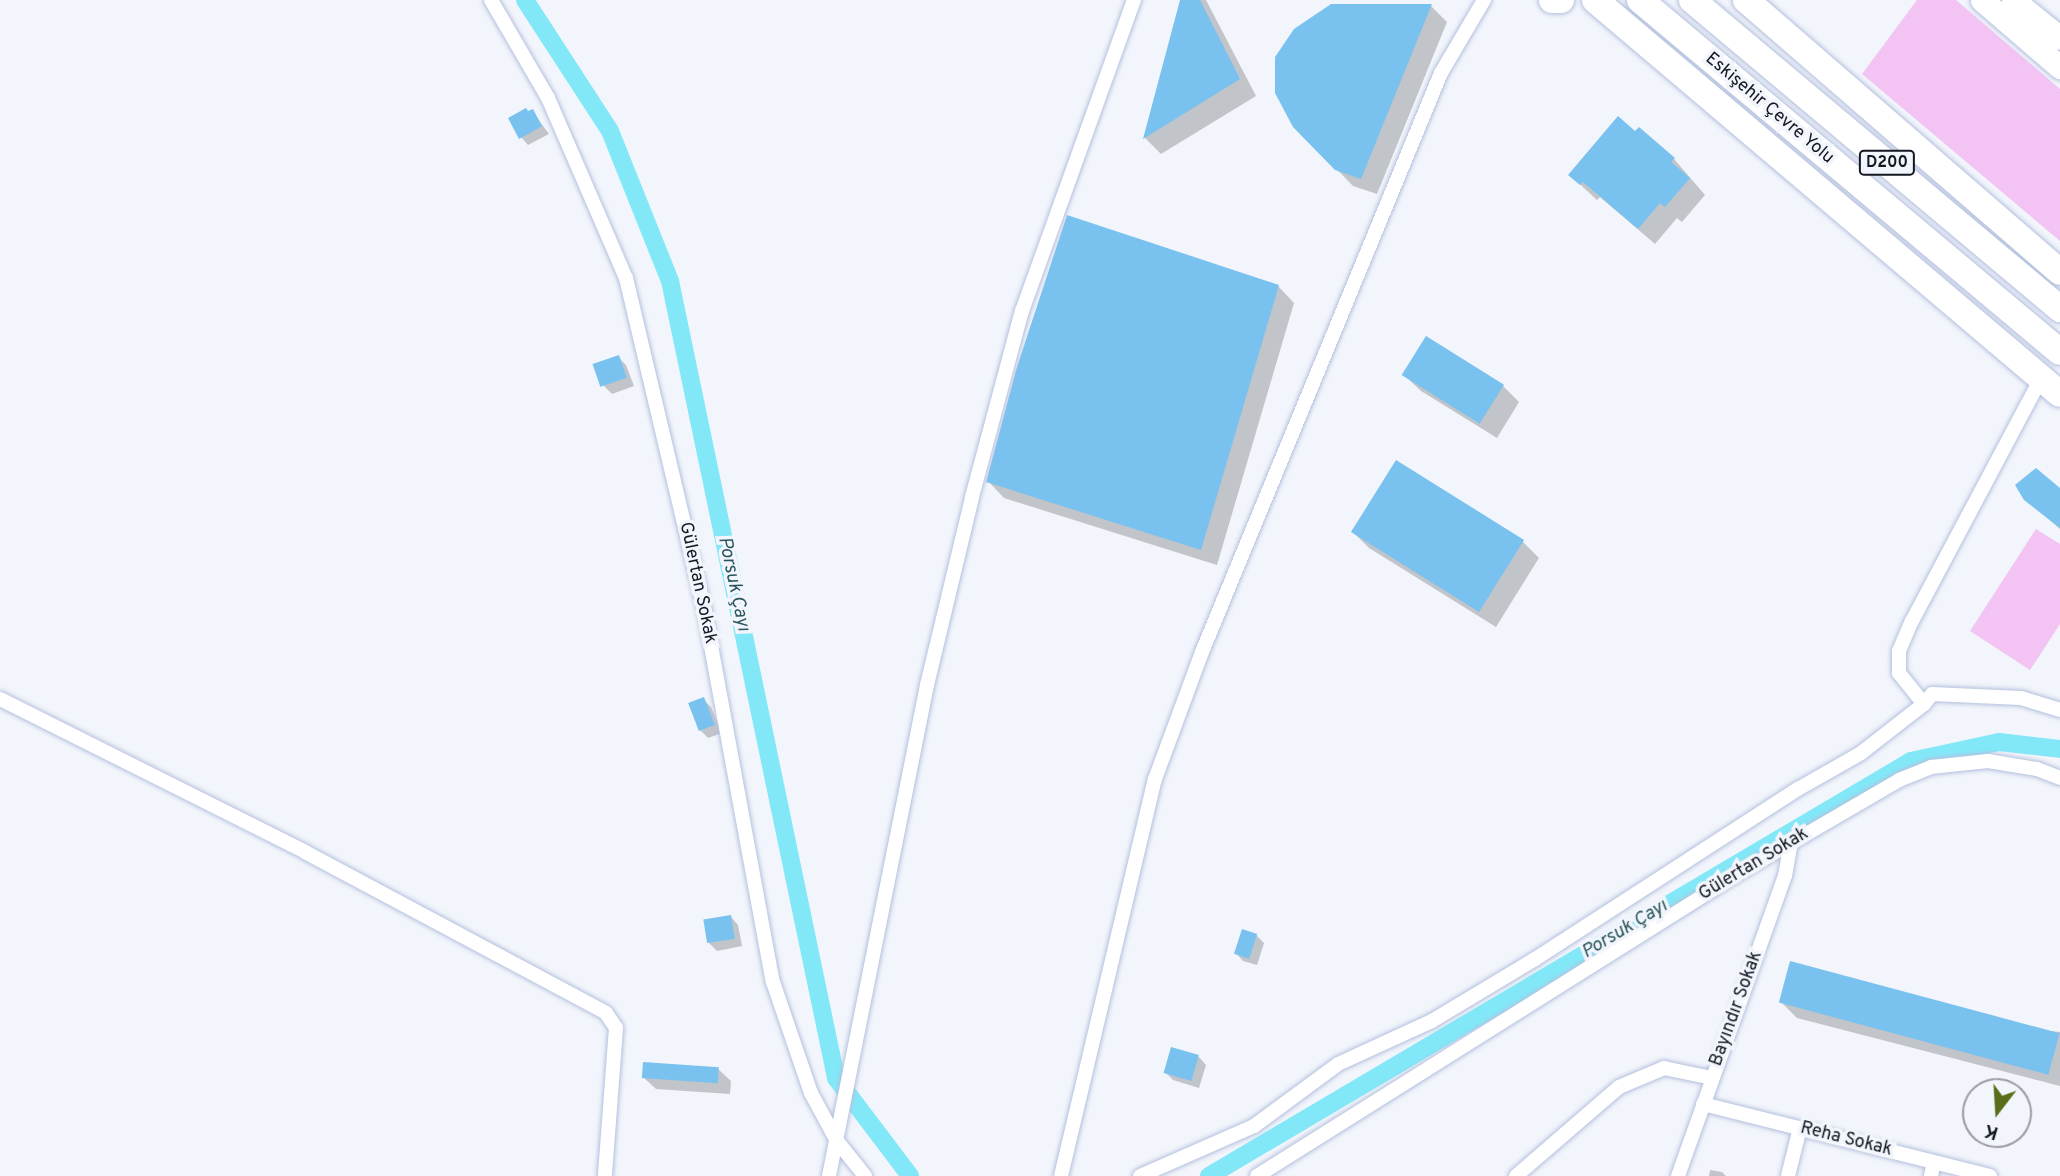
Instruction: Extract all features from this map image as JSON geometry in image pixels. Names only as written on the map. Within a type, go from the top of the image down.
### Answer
[{"type":"highway","points":[[1552,0],[1561,0]]},
{"type":"highway","points":[[1595,0],[2051,386]]},
{"type":"highway","name":"Eskişehir Çevre Yolu","points":[[1640,0],[2060,352]]},
{"type":"highway","name":"Eskişehir Çevre Yolu","points":[[1692,0],[2060,309]]},
{"type":"highway","points":[[1746,0],[2060,272]]},
{"type":"main road","points":[[1982,0],[2060,67]]},
{"type":"main road","points":[[2013,0],[2060,38]]},
{"type":"street","name":"Gülertan Sokak","points":[[491,0],[548,98],[626,278],[705,613],[773,982],[811,1093],[837,1142],[865,1176]]},
{"type":"street","points":[[829,1176],[927,685],[979,470],[1022,311],[1134,0]]},
{"type":"street","points":[[1061,1176],[1155,779],[1202,652],[1441,73],[1484,0]]},
{"type":"street","points":[[1924,704],[1899,673],[1899,651],[1912,621],[2051,386]]},
{"type":"street","points":[[1140,1176],[1254,1126],[1338,1064],[1432,1021],[1798,789],[1861,753],[1924,704],[1932,694],[2021,698],[2060,710]]},
{"type":"street","points":[[0,699],[305,852],[606,1013],[616,1028],[605,1176]]},
{"type":"street","name":"Gülertan Sokak","points":[[1257,1176],[1862,799],[1931,767],[1988,761],[2037,769],[2060,778]]},
{"type":"street","name":"Bayındır Sokak","points":[[1678,1176],[1785,876],[1791,842]]},
{"type":"street","points":[[1516,1176],[1619,1087],[1664,1068],[1712,1078]]},
{"type":"street","name":"Reha Sokak","points":[[1703,1104],[1800,1128],[1933,1169],[1990,1176]]},
{"type":"street","points":[[1787,1176],[1800,1128]]},
{"type":"shaded area","points":[[1917,0],[1956,0],[2060,89],[2060,241],[1862,74]]},
{"type":"shaded area","points":[[2036,529],[2060,544],[2060,624],[2030,670],[1970,631]]},
{"type":"building","points":[[1180,0],[1200,0],[1240,79],[1143,139]]},
{"type":"building","points":[[1331,4],[1432,4],[1361,179],[1335,170],[1293,127],[1275,93],[1275,57],[1294,29]]},
{"type":"building","points":[[526,108],[528,111],[533,109],[542,126],[519,139],[508,118]]},
{"type":"building","points":[[1618,116],[1635,131],[1639,127],[1675,158],[1671,162],[1690,178],[1665,207],[1660,203],[1638,229],[1583,182],[1580,185],[1568,175]]},
{"type":"building","points":[[1067,215],[1279,285],[1201,550],[986,482],[1016,370]]},
{"type":"building","points":[[1426,336],[1504,385],[1480,424],[1402,375]]},
{"type":"building","points":[[619,355],[627,378],[600,387],[593,364]]},
{"type":"building","points":[[1396,460],[1524,540],[1479,612],[1351,532]]},
{"type":"building","points":[[2036,468],[2060,488],[2060,528],[2024,500],[2015,485]]},
{"type":"building","points":[[704,697],[715,725],[699,731],[688,703]]},
{"type":"building","points":[[731,915],[735,939],[707,943],[703,919]]},
{"type":"building","points":[[1242,929],[1257,934],[1249,959],[1234,954]]},
{"type":"building","points":[[1790,961],[2059,1033],[2048,1075],[1779,1003]]},
{"type":"building","points":[[1171,1047],[1199,1055],[1191,1081],[1164,1073]]},
{"type":"building","points":[[643,1062],[719,1067],[718,1083],[642,1078]]},
{"type":"waterway","name":"Porsuk Çayı","points":[[525,0],[610,131],[670,281],[836,1078],[910,1176]]},
{"type":"waterway","name":"Porsuk Çayı","points":[[1209,1176],[1911,761],[1999,742],[2060,749]]}]
